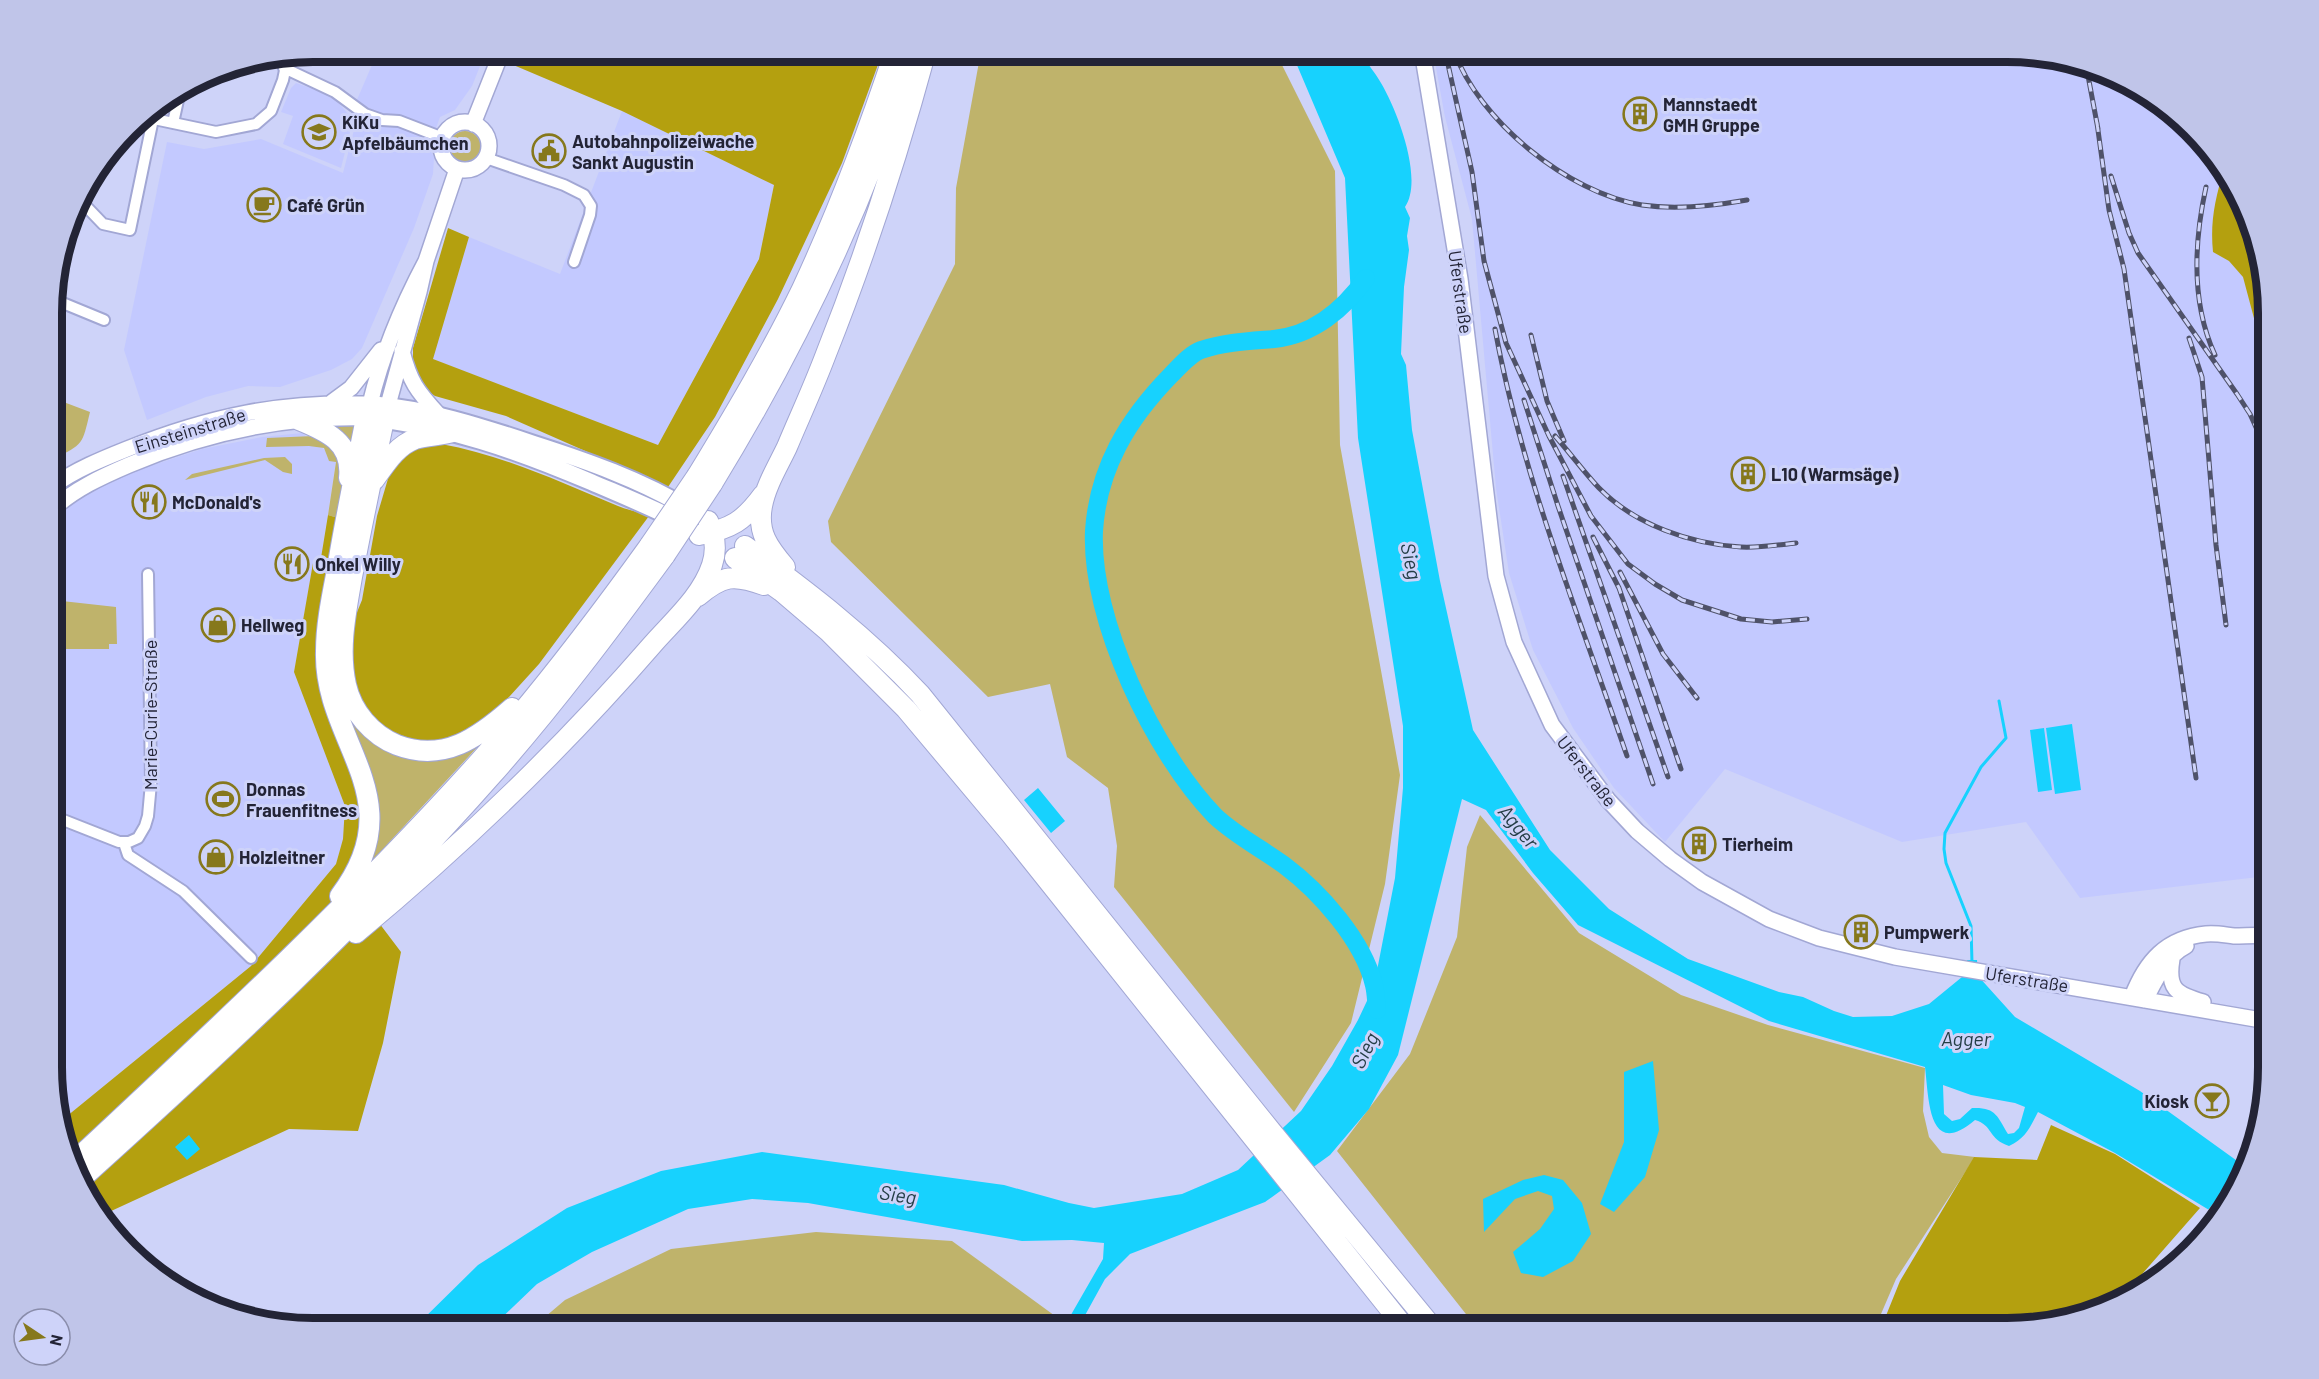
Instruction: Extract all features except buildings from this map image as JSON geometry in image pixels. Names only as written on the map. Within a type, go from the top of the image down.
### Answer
[{"type":"highway","points":[[705,480],[802,289],[858,158],[891,62]]},
{"type":"highway","points":[[86,1174],[260,1014],[354,921],[492,775],[586,662],[657,550],[773,380],[811,308],[873,165],[910,62]]},
{"type":"highway","points":[[923,62],[892,166],[844,309],[797,425],[767,491],[762,506],[760,525],[762,535],[800,585],[876,650],[920,694],[1057,879],[1321,1207],[1424,1318]]},
{"type":"highway","points":[[377,412],[369,488],[346,614],[343,656],[346,686],[351,701],[372,730],[387,741],[404,748],[434,751],[472,740],[487,730],[554,672]]},
{"type":"highway","points":[[297,952],[353,876],[366,844],[369,825],[367,793],[358,762],[330,693],[326,666],[328,625],[345,520],[377,412]]},
{"type":"highway","points":[[299,420],[333,435],[343,448],[349,472],[345,498],[345,520]]},
{"type":"highway","points":[[369,488],[386,463],[404,445],[414,440],[453,432]]},
{"type":"highway","points":[[260,1014],[404,894],[489,816],[622,680],[689,603],[712,565],[712,533],[745,517],[767,491]]},
{"type":"highway","points":[[79,1157],[297,952],[396,851],[480,761],[611,600],[657,550]]},
{"type":"highway","points":[[740,552],[800,585]]},
{"type":"highway","points":[[740,552],[829,632],[906,709],[1057,879]]},
{"type":"highway","points":[[689,603],[724,578],[744,579],[781,591]]},
{"type":"highway","points":[[1321,1207],[1398,1318]]},
{"type":"main road","points":[[377,412],[438,414],[562,452],[596,465],[661,494],[740,552]]},
{"type":"main road","points":[[377,412],[516,451],[678,521],[712,533]]},
{"type":"street","points":[[473,124],[498,62]]},
{"type":"street","name":"Uferstraße","points":[[1424,62],[1461,279],[1496,576],[1514,642],[1552,725],[1608,800],[1637,831],[1670,859],[1711,888],[1769,919],[1819,938],[1870,952],[2258,1019]]},
{"type":"street","points":[[85,206],[103,224],[130,230],[153,119],[216,132],[256,124],[271,111],[283,80],[286,63]]},
{"type":"street","points":[[284,68],[335,92],[365,114],[382,120],[399,121],[443,138]]},
{"type":"street","points":[[173,123],[178,101]]},
{"type":"street","points":[[473,124],[480,128],[489,142],[486,158],[471,170],[457,169],[451,165],[442,152],[443,138],[453,126],[473,124]]},
{"type":"street","points":[[486,158],[516,167],[584,195],[591,206],[590,215],[574,262]]},
{"type":"street","points":[[377,412],[402,351],[426,261],[457,169]]},
{"type":"street","points":[[377,412],[376,379],[410,291],[426,261]]},
{"type":"street","points":[[62,303],[104,320]]},
{"type":"street","points":[[332,402],[351,388],[393,333]]},
{"type":"street","points":[[402,351],[408,375],[417,391],[438,414]]},
{"type":"street","name":"Einsteinstraße","points":[[62,481],[114,454],[198,424],[261,409],[332,402],[377,412]]},
{"type":"street","name":"Einsteinstraße","points":[[62,502],[89,483],[165,451],[231,431],[299,420],[377,412]]},
{"type":"street","name":"Marie-Curie-Straße","points":[[124,843],[134,841],[142,833],[148,816],[151,795],[148,574]]},
{"type":"street","points":[[62,819],[124,843],[128,855],[183,891],[251,958]]},
{"type":"street","points":[[2139,999],[2141,975],[2151,961],[2168,947],[2195,936],[2219,934],[2258,936]]},
{"type":"street","points":[[2139,999],[2153,984],[2172,956],[2188,944],[2232,936]]},
{"type":"street","points":[[2172,956],[2170,972],[2176,990],[2189,998],[2223,1009],[2230,1014]]},
{"type":"shaded area","points":[[373,62],[482,62],[472,86],[455,110],[440,117],[429,148],[434,157],[433,174],[414,228],[362,348],[352,359],[331,370],[280,387],[248,386],[206,397],[147,420],[124,350],[167,142],[204,149],[261,139],[343,173],[356,122],[356,102]]},
{"type":"shaded area","points":[[512,62],[879,62],[842,163],[778,299],[715,417],[666,490],[617,465],[506,416],[435,396],[423,388],[413,369],[413,348],[448,228],[469,237],[433,359],[658,445],[759,259],[774,185],[622,111],[511,64]]},
{"type":"shaded area","points":[[979,62],[1280,62],[1335,171],[1340,445],[1400,775],[1385,884],[1351,1023],[1294,1112],[1114,887],[1117,846],[1108,788],[1067,757],[1050,684],[988,697],[831,542],[828,521],[955,264],[956,188]]},
{"type":"shaded area","points":[[1435,62],[2023,62],[2071,70],[2117,87],[2159,113],[2184,135],[2206,160],[2232,202],[2249,248],[2257,296],[2258,877],[2080,898],[2026,822],[1902,842],[1725,769],[1665,842],[1614,788],[1573,728],[1533,650],[1509,573],[1496,488],[1472,219],[1445,117]]},
{"type":"shaded area","name":"KiKu Apfelbäumchen","points":[[296,83],[322,92],[338,102],[353,120],[341,168],[283,144],[293,116],[281,112],[291,88]]},
{"type":"shaded area","points":[[622,111],[774,185],[759,258],[658,445],[432,359],[469,237],[560,274]]},
{"type":"shaded area","points":[[465,131],[476,136],[481,147],[476,158],[465,163],[454,158],[449,147],[454,136]]},
{"type":"shaded area","points":[[2221,182],[2232,202],[2249,248],[2257,296],[2258,333],[2243,277],[2229,261],[2213,252],[2212,231]]},
{"type":"shaded area","points":[[62,401],[90,412],[83,437],[71,450],[62,454]]},
{"type":"shaded area","points":[[328,425],[359,426],[352,455]]},
{"type":"shaded area","points":[[302,433],[325,450],[329,461],[336,461],[320,565],[313,564],[294,672],[345,806],[343,839],[336,864],[251,966],[66,1117],[62,1083],[62,514],[84,494],[132,472],[202,449],[262,437]]},
{"type":"shaded area","points":[[314,436],[331,442],[344,472],[338,518],[328,515],[336,462],[329,461],[324,448],[266,447],[267,438]]},
{"type":"shaded area","points":[[441,444],[509,462],[618,506],[649,516],[539,664],[509,697],[479,724],[462,733],[444,740],[423,742],[389,732],[363,707],[356,694],[351,659],[355,617],[362,600],[377,516],[390,472],[413,449]]},
{"type":"shaded area","points":[[285,457],[292,464],[292,474],[283,472],[265,460],[185,480],[192,474],[264,458]]},
{"type":"shaded area","points":[[328,515],[338,518],[328,575],[363,822],[345,878],[401,952],[383,1043],[358,1131],[289,1129],[108,1212],[87,1177],[66,1117],[251,966],[336,864],[343,839],[345,806],[294,672],[313,563],[320,564]]},
{"type":"shaded area","points":[[62,601],[116,607],[117,644],[109,644],[109,649],[62,649]]},
{"type":"shaded area","points":[[339,701],[381,744],[483,741],[369,864]]},
{"type":"shaded area","points":[[1480,815],[1579,933],[1681,995],[1768,1025],[1925,1068],[1923,1111],[1929,1137],[1942,1153],[1975,1157],[1896,1279],[1879,1318],[1469,1318],[1337,1151],[1410,1054],[1457,937],[1467,847]]},
{"type":"shaded area","points":[[2051,1125],[2115,1154],[2200,1208],[2135,1282],[2087,1304],[2055,1313],[2023,1317],[1885,1318],[1900,1281],[1974,1157],[2037,1160]]},
{"type":"shaded area","points":[[816,1232],[952,1241],[1058,1318],[544,1318],[565,1300],[671,1249]]},
{"type":"water","points":[[1296,62],[1366,62],[1379,79],[1401,127],[1412,180],[1410,195],[1405,207],[1410,218],[1407,236],[1409,250],[1404,287],[1401,354],[1406,365],[1412,430],[1440,581],[1473,730],[1550,850],[1609,909],[1688,959],[1779,992],[1803,997],[1853,1017],[1892,1016],[1929,1004],[1962,977],[1967,960],[1977,960],[1978,976],[2015,1017],[2140,1091],[2238,1162],[2224,1192],[2211,1211],[2115,1153],[2038,1112],[2024,1136],[2009,1146],[1997,1140],[1985,1125],[1975,1120],[1960,1131],[1948,1133],[1940,1129],[1930,1108],[1925,1067],[1769,1021],[1578,925],[1533,873],[1486,810],[1462,799],[1398,1055],[1369,1109],[1330,1155],[1265,1202],[1130,1254],[1105,1279],[1084,1318],[1069,1318],[1103,1259],[1104,1243],[1072,1240],[1022,1241],[808,1203],[752,1199],[688,1209],[592,1252],[537,1284],[501,1318],[424,1318],[478,1265],[567,1208],[661,1171],[762,1152],[1004,1185],[1094,1208],[1182,1194],[1238,1170],[1301,1111],[1332,1066],[1374,986],[1395,878],[1403,788],[1403,726],[1358,438],[1345,178]],"holes":[[[1943,1085],[1971,1095],[2025,1107],[2019,1128],[2014,1133],[2008,1134],[1995,1114],[1986,1109],[1972,1108],[1960,1119],[1952,1121],[1944,1114]]]},
{"type":"water","points":[[2072,724],[2081,790],[2055,794],[2046,728]]},
{"type":"water","points":[[2044,728],[2052,790],[2038,792],[2030,730]]},
{"type":"water","points":[[1038,788],[1065,821],[1051,833],[1024,800]]},
{"type":"water","points":[[1653,1061],[1659,1130],[1645,1177],[1614,1212],[1600,1204],[1624,1142],[1624,1072]]},
{"type":"water","points":[[189,1135],[200,1149],[187,1160],[175,1147]]},
{"type":"water","points":[[1544,1175],[1563,1180],[1582,1203],[1591,1234],[1573,1261],[1543,1277],[1521,1273],[1513,1252],[1540,1229],[1554,1209],[1552,1196],[1538,1191],[1515,1199],[1484,1232],[1483,1199],[1523,1180]]},
{"type":"pier","points":[[2226,1188],[2210,1213],[2207,1211]]},
{"type":"waterway","points":[[1366,278],[1338,310],[1302,332],[1288,337],[1210,347],[1197,352],[1185,361],[1141,409],[1118,446],[1102,486],[1094,531],[1096,566],[1114,644],[1149,722],[1192,789],[1215,816],[1298,876],[1338,918],[1350,934],[1368,968],[1375,988],[1377,1010]]},
{"type":"waterway","points":[[1972,963],[1971,926],[1946,863],[1945,833],[1981,767],[2006,738],[1999,701]]},
{"type":"railway","points":[[1447,62],[1472,172],[1484,261],[1506,343],[1549,436],[1591,516],[1628,564],[1682,600],[1741,619],[1772,622],[1807,619]]},
{"type":"railway","points":[[1459,62],[1466,77],[1484,103],[1505,127],[1530,150],[1585,186],[1614,198],[1642,205],[1695,207],[1747,200]]},
{"type":"railway","points":[[2088,75],[2098,129]]},
{"type":"railway","points":[[2097,123],[2109,210],[2124,269],[2196,778]]},
{"type":"railway","points":[[2111,176],[2129,233],[2138,253],[2237,394],[2258,432]]},
{"type":"railway","points":[[2206,187],[2197,251],[2198,293],[2207,335],[2215,355]]},
{"type":"railway","points":[[1495,329],[1506,384],[1536,492],[1627,756]]},
{"type":"railway","points":[[1531,335],[1547,401],[1564,441]]},
{"type":"railway","points":[[2189,338],[2202,377],[2216,545],[2226,625]]},
{"type":"railway","points":[[1524,400],[1653,784]]},
{"type":"railway","points":[[1555,436],[1593,482],[1613,501],[1629,512],[1665,530],[1703,542],[1741,547],[1796,543]]},
{"type":"railway","points":[[1563,476],[1668,777]]},
{"type":"railway","points":[[1593,537],[1619,588],[1681,769]]},
{"type":"railway","points":[[1620,572],[1663,654],[1697,698]]},
{"type":"place","name":"Mannstaedt GMH Gruppe","points":[[1640,114]]},
{"type":"place","name":"KiKu Apfelbäumchen","points":[[319,132]]},
{"type":"place","name":"Autobahnpolizeiwache Sankt Augustin","points":[[549,151]]},
{"type":"place","name":"Café Grün","points":[[264,205]]},
{"type":"place","name":"L10 (Warmsäge)","points":[[1748,474]]},
{"type":"place","name":"McDonald's","points":[[149,502]]},
{"type":"place","name":"Onkel Willy","points":[[292,564]]},
{"type":"place","name":"Hellweg","points":[[218,625]]},
{"type":"place","name":"Donnas Frauenfitness","points":[[223,799]]},
{"type":"place","name":"Tierheim","points":[[1699,844]]},
{"type":"place","name":"Holzleitner","points":[[216,857]]},
{"type":"place","name":"Pumpwerk","points":[[1861,932]]},
{"type":"place","name":"Kiosk","points":[[2212,1101]]},
{"type":"water label","name":"Sieg","points":[[1412,561]]},
{"type":"water label","name":"Agger","points":[[1519,826]]},
{"type":"water label","name":"Agger","points":[[1966,1038]]},
{"type":"water label","name":"Sieg","points":[[1364,1050]]},
{"type":"water label","name":"Sieg","points":[[898,1194]]}]
